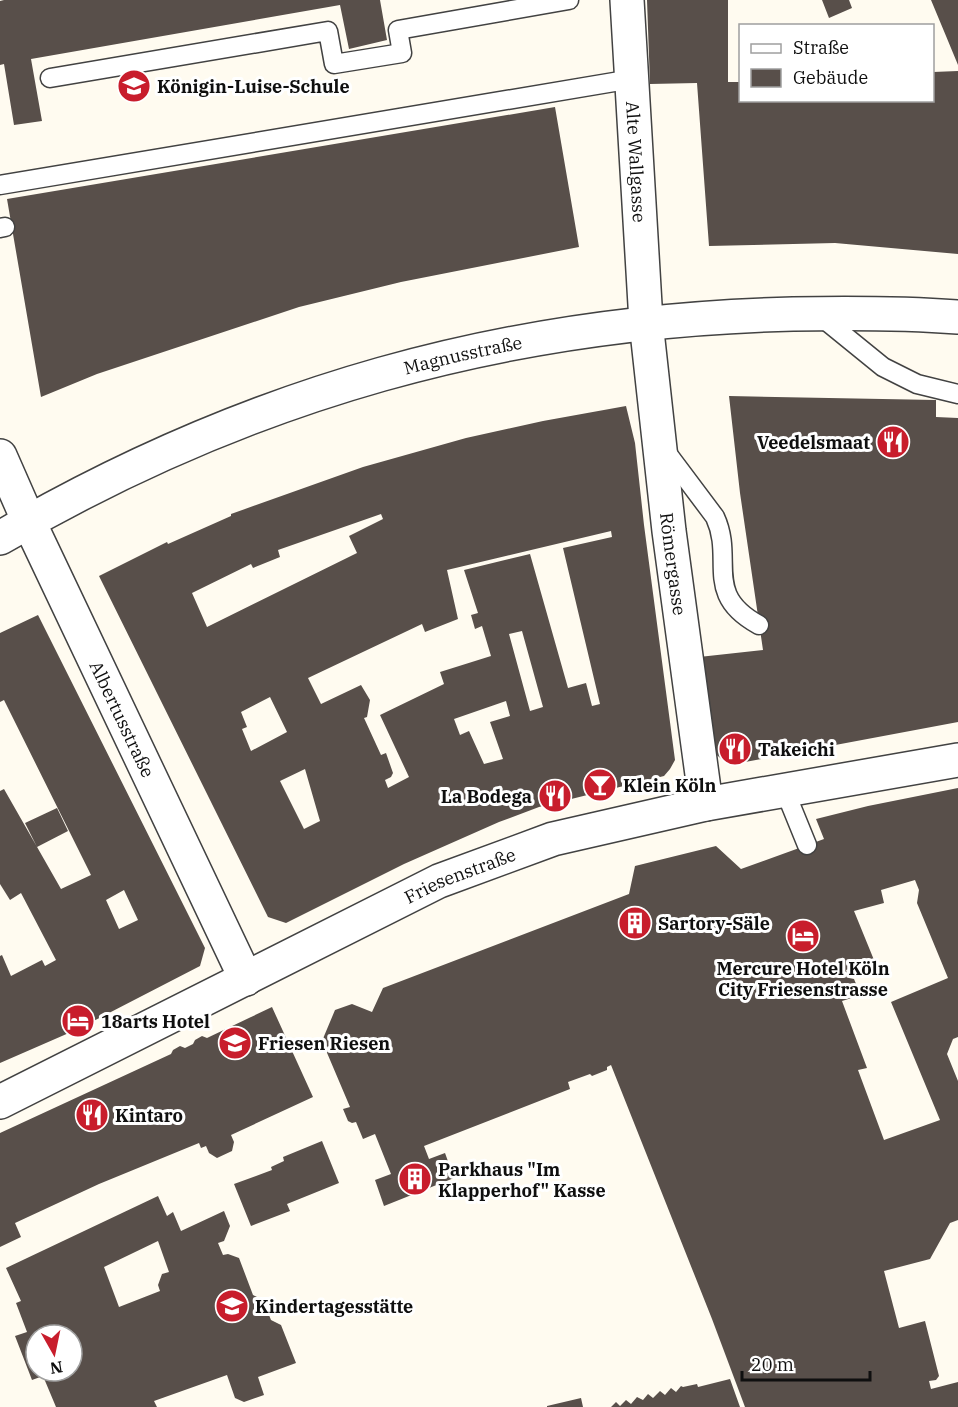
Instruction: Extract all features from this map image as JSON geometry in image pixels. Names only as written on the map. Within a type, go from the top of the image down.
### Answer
[{"type":"street","name":"Alte Wallgasse","points":[[627,0],[646,322]]},
{"type":"street","name":"Magnusstraße","points":[[0,538],[115,477],[193,440],[288,403],[388,371],[467,351],[541,337],[646,322],[722,316],[905,313],[958,317]]},
{"type":"street","name":"Römergasse","points":[[646,322],[669,531],[706,804]]},
{"type":"street","name":"Albertusstraße","points":[[0,456],[29,522],[246,979]]},
{"type":"street","name":"Friesenstraße","points":[[0,1102],[439,881],[553,839],[706,804],[958,760]]},
{"type":"lane","points":[[50,78],[328,31],[334,64],[402,52],[398,30],[569,0]]},
{"type":"lane","points":[[0,185],[632,79]]},
{"type":"lane","points":[[817,314],[883,367],[917,384],[958,394]]},
{"type":"lane","points":[[659,442],[715,517],[719,526],[723,575],[727,593],[740,613],[759,625]]},
{"type":"lane","points":[[785,790],[807,845]]},
{"type":"building","points":[[380,0],[387,40],[349,49],[340,5],[31,59],[42,121],[14,125],[4,64],[0,65],[0,1]]},
{"type":"building","points":[[647,0],[728,0],[728,82],[739,82],[739,102],[934,102],[934,72],[958,71],[958,254],[835,243],[709,246],[697,83],[650,84]]},
{"type":"building","points":[[822,0],[849,0],[852,8],[829,18]]},
{"type":"building","points":[[931,0],[958,0],[958,65],[946,36]]},
{"type":"building","points":[[555,107],[579,247],[401,282],[299,307],[97,374],[41,397],[7,199]]},
{"type":"building","points":[[729,396],[936,400],[936,417],[958,418],[958,722],[729,765],[713,752],[699,657],[763,650],[740,493]]},
{"type":"building","points":[[626,406],[635,443],[675,760],[664,776],[539,807],[499,822],[404,864],[286,923],[268,917],[99,576],[167,542],[168,544],[231,516],[231,514],[363,467],[466,438]],"holes":[[[381,514],[383,519],[349,536],[357,553],[207,627],[192,593],[251,564],[253,568],[280,557],[278,550]],[[611,531],[612,537],[563,548],[600,704],[592,706],[586,683],[568,688],[530,554],[464,570],[478,613],[471,615],[475,629],[482,626],[491,656],[440,672],[444,684],[380,715],[409,777],[388,788],[385,780],[393,773],[386,753],[381,755],[364,718],[367,717],[370,700],[361,685],[321,704],[308,678],[422,624],[425,632],[458,619],[447,570]],[[522,631],[543,707],[530,711],[509,634]],[[270,697],[287,732],[251,751],[242,729],[247,727],[241,712]],[[506,701],[510,716],[490,722],[503,759],[484,764],[469,731],[460,735],[454,719]],[[305,769],[320,821],[304,829],[280,781]]]},
{"type":"building","points":[[38,615],[205,948],[200,966],[78,1029],[0,1063],[0,956],[2,955],[11,976],[42,960],[45,966],[56,960],[21,893],[10,900],[0,884],[0,791],[4,789],[61,889],[91,875],[4,700],[0,702],[0,633]],"holes":[[[124,890],[138,920],[119,929],[106,900]]]},
{"type":"building","points":[[958,788],[958,1037],[953,1039],[947,1054],[958,1081],[958,1220],[950,1223],[930,1259],[884,1271],[899,1328],[925,1321],[939,1376],[936,1380],[929,1381],[931,1389],[958,1382],[958,1407],[745,1407],[611,1065],[607,1067],[607,1070],[592,1076],[590,1074],[568,1082],[570,1089],[424,1146],[429,1159],[445,1153],[454,1178],[384,1206],[375,1180],[391,1174],[375,1134],[363,1139],[356,1122],[348,1121],[343,1109],[350,1107],[322,1041],[335,1010],[352,1004],[372,1012],[383,988],[629,894],[635,866],[716,846],[741,869],[824,839],[816,819]],"holes":[[[915,880],[919,890],[917,903],[948,978],[891,1002],[940,1120],[884,1140],[858,1070],[867,1068],[842,1001],[858,996],[859,991],[854,979],[849,978],[846,970],[874,960],[854,911],[884,903],[881,890]]]},
{"type":"building","points":[[57,808],[68,831],[37,847],[25,823]]},
{"type":"building","points":[[272,1007],[313,1097],[231,1135],[234,1142],[232,1151],[217,1158],[209,1153],[206,1146],[201,1148],[199,1143],[99,1184],[15,1223],[21,1237],[0,1247],[0,1133],[171,1054],[180,1046],[185,1048],[202,1036],[207,1038]]},
{"type":"building","points":[[322,1141],[339,1183],[287,1204],[290,1211],[251,1226],[234,1184],[272,1170],[271,1167],[284,1161],[283,1157]]},
{"type":"building","points":[[158,1196],[167,1216],[173,1212],[181,1231],[224,1211],[230,1226],[224,1241],[218,1243],[223,1255],[228,1254],[239,1258],[253,1295],[263,1300],[271,1320],[281,1325],[296,1363],[258,1377],[264,1395],[244,1402],[235,1398],[227,1375],[154,1401],[157,1407],[56,1407],[46,1383],[84,1383],[84,1323],[24,1324],[16,1303],[21,1301],[6,1268]],"holes":[[[158,1241],[169,1272],[162,1274],[158,1285],[160,1291],[119,1307],[104,1267]]]},
{"type":"building","points":[[24,1333],[24,1359],[15,1336]]},
{"type":"building","points":[[730,1379],[740,1407],[611,1407],[616,1402],[620,1406],[626,1400],[631,1404],[637,1397],[643,1400],[648,1394],[653,1398],[660,1391],[665,1395],[671,1388],[676,1392],[681,1386],[697,1384],[698,1387]]},
{"type":"building","points":[[581,1398],[583,1407],[547,1407],[547,1406]]},
{"type":"place","name":"Königin-Luise-Schule","points":[[134,86]]},
{"type":"place","name":"Veedelsmaat","points":[[893,442]]},
{"type":"place","name":"Takeichi","points":[[735,749]]},
{"type":"place","name":"Klein Köln","points":[[600,785]]},
{"type":"place","name":"La Bodega","points":[[555,796]]},
{"type":"place","name":"Sartory-Säle","points":[[635,923]]},
{"type":"place","name":"Mercure Hotel Köln City Friesenstrasse","points":[[803,936]]},
{"type":"place","name":"18arts Hotel","points":[[78,1021]]},
{"type":"place","name":"Friesen Riesen","points":[[235,1043]]},
{"type":"place","name":"Kintaro","points":[[92,1115]]},
{"type":"place","name":"Parkhaus \"Im Klapperhof\" Kasse","points":[[415,1179]]},
{"type":"place","name":"Kindertagesstätte","points":[[232,1306]]}]
